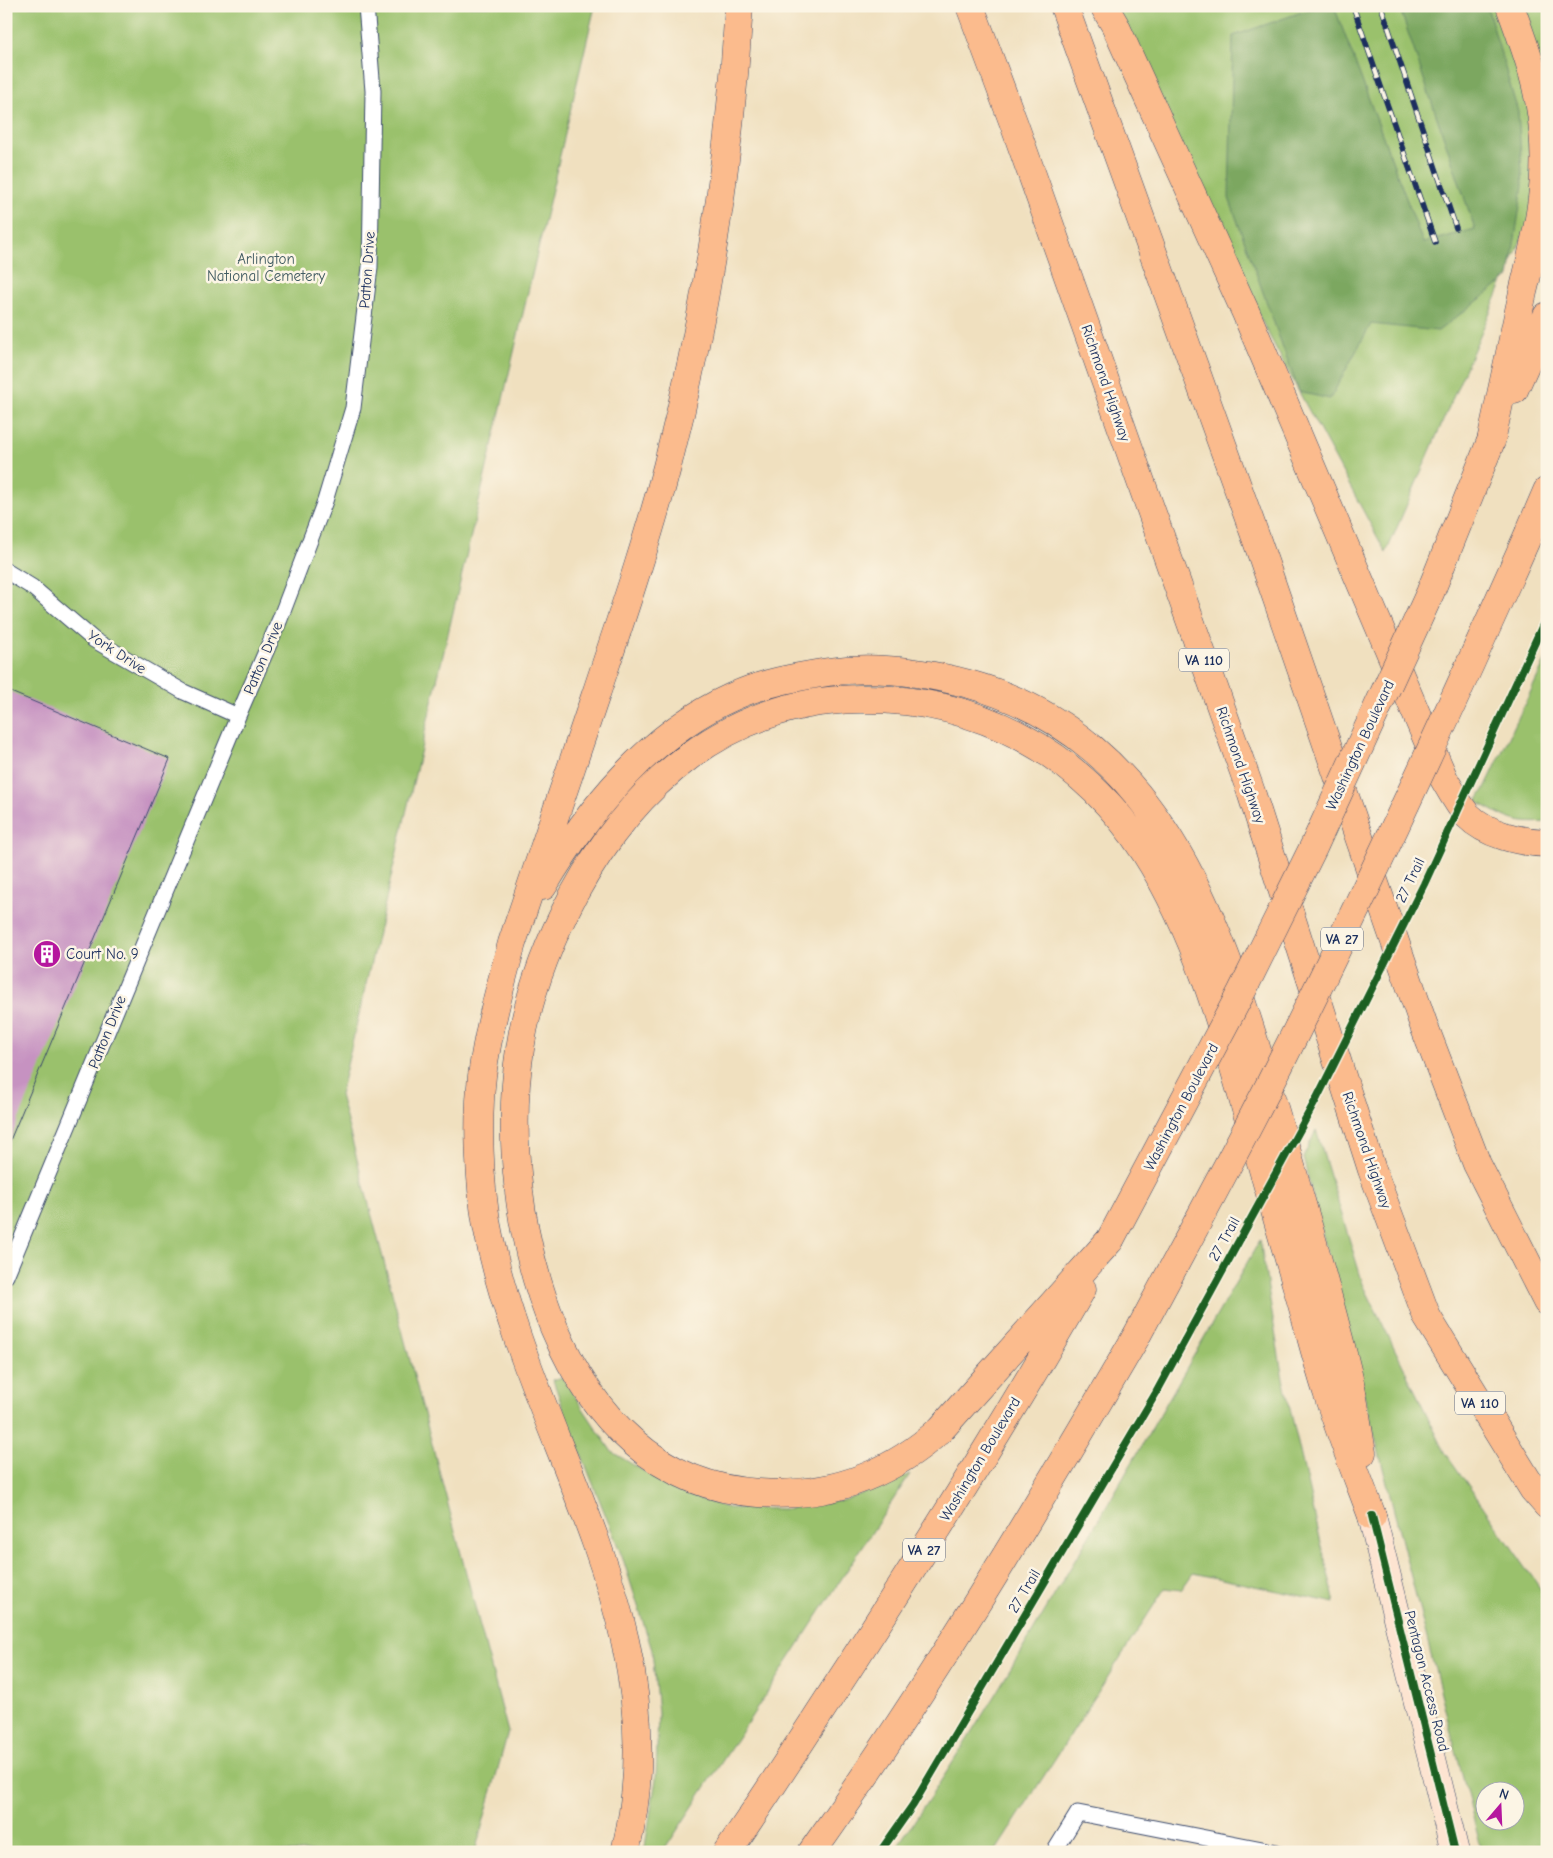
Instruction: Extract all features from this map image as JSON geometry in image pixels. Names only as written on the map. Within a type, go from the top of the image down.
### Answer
[{"type":"highway","points":[[625,1852],[636,1789],[638,1742],[635,1691],[626,1641],[612,1590],[588,1519],[515,1328],[497,1270],[487,1225],[481,1174],[480,1125],[482,1078],[496,1000],[512,943],[645,544],[667,468],[685,393],[703,307],[719,208],[735,80],[739,6]]},
{"type":"highway","name":"Richmond Highway","points":[[970,6],[1018,133],[1251,792],[1372,1170],[1427,1317],[1540,1497],[1547,1513]]},
{"type":"highway","points":[[1064,6],[1256,538],[1424,1026],[1477,1164],[1547,1302]]},
{"type":"highway","points":[[1104,6],[1115,25],[1246,312],[1444,779],[1468,815],[1482,827],[1508,838],[1547,843]]},
{"type":"highway","points":[[1491,441],[1531,261],[1543,194],[1545,166],[1544,131],[1540,102],[1530,61],[1510,6]]},
{"type":"highway","name":"Washington Boulevard","points":[[727,1852],[762,1802],[913,1568],[1056,1335],[1110,1240],[1242,991],[1314,846],[1430,593],[1491,441],[1547,316]]},
{"type":"highway","name":"VA 27","points":[[812,1852],[908,1712],[977,1604],[1056,1475],[1136,1337],[1267,1090],[1332,960],[1417,780],[1547,490]]},
{"type":"highway","points":[[512,943],[562,854],[616,785],[643,757],[667,737],[696,716],[732,697],[767,684],[807,675],[845,669],[883,669],[918,673],[994,691],[1028,706],[1059,724],[1090,746],[1119,771],[1142,798],[1186,865],[1223,950],[1255,1044],[1324,1282],[1351,1387],[1372,1516]]},
{"type":"highway","points":[[1110,1240],[941,1429],[922,1446],[870,1476],[840,1487],[806,1493],[751,1493],[725,1489],[696,1480],[644,1452],[604,1414],[586,1390],[570,1363],[548,1312],[531,1253],[520,1208],[515,1164],[514,1120],[516,1080],[520,1044],[530,1000],[551,941],[584,875],[629,811],[656,783],[710,741],[739,726],[774,712],[811,703],[845,699],[880,698],[916,702],[985,720],[1017,733],[1046,750],[1076,772],[1102,796],[1126,825],[1146,854],[1198,956],[1237,1078],[1328,1395],[1372,1516]]},
{"type":"street","name":"Pentagon Access Road","points":[[1372,1516],[1456,1852]]},
{"type":"lane","name":"Patton Drive","points":[[6,1276],[280,619],[326,501],[353,408],[370,267],[373,90],[366,6]]},
{"type":"lane","name":"York Drive","points":[[6,571],[32,587],[101,644],[184,692],[238,716]]},
{"type":"lane","points":[[1054,1852],[1078,1813],[1277,1852]]},
{"type":"green space","name":"Arlington National Cemetery","points":[[6,6],[595,6],[340,1095],[508,1732],[475,1852],[6,1852]]},
{"type":"green space","points":[[1096,6],[1547,6],[1547,180],[1386,553],[1299,392]]},
{"type":"green space","points":[[1319,6],[1334,6],[1423,243],[1475,229],[1399,6],[1487,6],[1518,112],[1523,186],[1509,277],[1438,331],[1371,324],[1330,399],[1299,392],[1229,198],[1233,36]]},
{"type":"green space","points":[[1547,657],[1547,822],[1518,821],[1503,816],[1477,802]]},
{"type":"green space","points":[[1316,1130],[1363,1284],[1445,1452],[1547,1598],[1547,1852],[1482,1852],[1476,1830],[1526,1830],[1526,1780],[1476,1780],[1476,1829],[1303,1158]]},
{"type":"green space","points":[[1260,1240],[1282,1374],[1335,1603],[1193,1573],[1181,1590],[1165,1588],[995,1852],[893,1852],[954,1761],[1011,1668],[1075,1561]]},
{"type":"green space","points":[[562,1377],[612,1452],[679,1492],[728,1508],[785,1509],[845,1500],[910,1474],[663,1852],[644,1852],[656,1779],[658,1713],[652,1650],[623,1559],[553,1380]]},
{"type":"building","name":"Court No. 9","points":[[6,690],[170,759],[6,1150]]},
{"type":"railway","points":[[1353,6],[1435,242]]},
{"type":"railway","points":[[1381,6],[1456,228]]},
{"type":"cycle path","name":"27 Trail","points":[[880,1852],[913,1805],[1156,1393],[1317,1098],[1424,884],[1547,616]]},
{"type":"cycle path","points":[[1372,1516],[1455,1852]]},
{"type":"place","name":"Court No. 9","points":[[47,954]]}]
